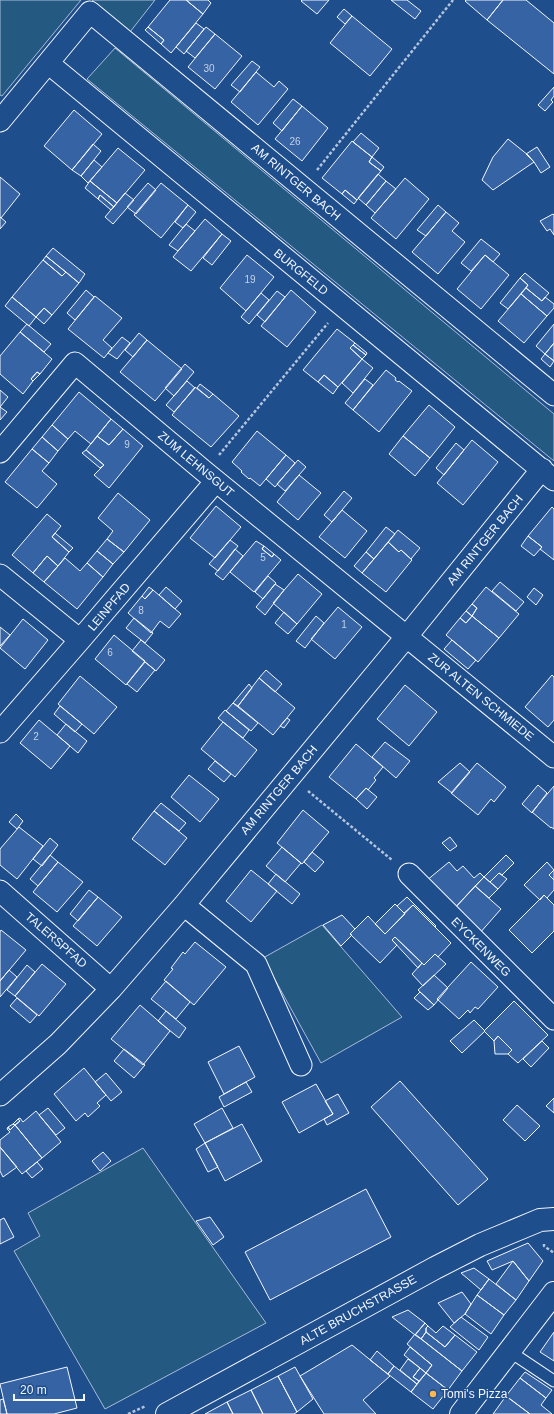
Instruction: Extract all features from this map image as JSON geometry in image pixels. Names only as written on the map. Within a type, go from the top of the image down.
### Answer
[{"type":"main road","name":"ALTE BRUCHSTRASSE","points":[[167,1414],[460,1255],[540,1220],[554,1219]]},
{"type":"main road","points":[[461,1414],[554,1293]]},
{"type":"street","name":"AM RINTGER BACH","points":[[48,63],[90,12],[554,395]]},
{"type":"street","points":[[0,121],[48,63]]},
{"type":"street","name":"BURGFELD","points":[[48,63],[548,475]]},
{"type":"street","name":"ZUM LEHNSGUT","points":[[0,452],[75,363],[407,636]]},
{"type":"street","name":"AM RINTGER BACH","points":[[0,1094],[58,1044],[112,989],[184,905],[407,636],[548,475]]},
{"type":"street","name":"LEINPFAD","points":[[0,732],[80,640],[211,476]]},
{"type":"street","points":[[0,575],[80,640]]},
{"type":"street","name":"ZUR ALTEN SCHMIEDE","points":[[407,636],[554,757]]},
{"type":"street","name":"EYCKENWEG","points":[[409,874],[554,1019]]},
{"type":"street","name":"TALERSPFAD","points":[[0,892],[112,989]]},
{"type":"street","points":[[184,905],[256,964],[301,1065]]},
{"type":"lane","points":[[509,1351],[554,1381]]},
{"type":"path","points":[[303,188],[453,0]]},
{"type":"path","points":[[211,476],[342,305]]},
{"type":"path","points":[[290,777],[409,874]]},
{"type":"shaded area","points":[[0,0],[81,0],[2,96],[0,95]]},
{"type":"shaded area","points":[[92,0],[155,0],[130,32]]},
{"type":"shaded area","points":[[115,48],[554,414],[554,461],[87,79]]},
{"type":"shaded area","points":[[322,925],[402,1017],[321,1063],[263,958]]},
{"type":"shaded area","points":[[143,1148],[266,1323],[105,1409],[14,1251],[40,1236],[28,1213]]},
{"type":"building","points":[[170,0],[186,0],[203,14],[171,53],[161,44],[164,40],[148,27]]},
{"type":"building","points":[[186,0],[208,0],[211,3],[203,14]]},
{"type":"building","points":[[329,0],[317,14],[301,1]]},
{"type":"building","points":[[391,0],[407,0],[421,11],[415,19]]},
{"type":"building","points":[[503,0],[487,20],[465,1]]},
{"type":"building","points":[[503,0],[526,0],[554,23],[554,74],[487,20]]},
{"type":"building","points":[[344,9],[352,16],[345,24],[337,17]]},
{"type":"building","points":[[352,16],[392,49],[370,76],[330,43]]},
{"type":"building","points":[[196,23],[204,29],[184,54],[176,47]]},
{"type":"building","points":[[148,27],[164,40],[161,44],[145,30]]},
{"type":"building","points":[[206,27],[215,34],[195,58],[186,51]]},
{"type":"building","points":[[215,34],[242,56],[215,89],[188,67]]},
{"type":"building","points":[[252,61],[260,67],[240,92],[231,85]]},
{"type":"building","points":[[256,72],[274,87],[279,81],[288,89],[258,125],[231,102]]},
{"type":"building","points":[[554,87],[554,96],[551,100],[553,102],[545,111],[538,105]]},
{"type":"building","points":[[293,99],[302,106],[282,131],[273,123]]},
{"type":"building","points":[[302,106],[328,128],[302,161],[275,139]]},
{"type":"building","points":[[74,110],[102,134],[72,170],[44,146]]},
{"type":"building","points":[[361,133],[379,148],[372,157],[353,142]]},
{"type":"building","points":[[508,139],[528,155],[534,162],[493,190],[482,180],[493,157]]},
{"type":"building","points":[[352,141],[372,157],[369,162],[381,171],[357,200],[345,190],[342,194],[322,178]]},
{"type":"building","points":[[93,144],[101,151],[81,176],[72,170]]},
{"type":"building","points":[[537,147],[550,167],[541,173],[534,162],[526,154]]},
{"type":"building","points":[[118,148],[145,170],[117,203],[90,181]]},
{"type":"building","points":[[372,157],[384,167],[381,171],[369,162]]},
{"type":"building","points":[[94,160],[102,167],[88,183],[81,176]]},
{"type":"building","points":[[378,174],[386,181],[366,205],[358,198]]},
{"type":"building","points":[[0,177],[20,194],[1,218],[0,217]]},
{"type":"building","points":[[405,178],[429,199],[396,239],[371,218]]},
{"type":"building","points":[[90,181],[117,203],[114,207],[100,195],[98,199],[85,188]]},
{"type":"building","points":[[386,181],[396,189],[375,213],[366,205]]},
{"type":"building","points":[[148,183],[156,190],[136,214],[127,207]]},
{"type":"building","points":[[161,183],[188,205],[161,238],[134,215]]},
{"type":"building","points":[[345,190],[357,200],[354,204],[342,194]]},
{"type":"building","points":[[125,193],[134,200],[113,224],[105,217]]},
{"type":"building","points":[[100,195],[114,207],[111,210],[98,199]]},
{"type":"building","points":[[188,205],[196,212],[183,228],[175,222]]},
{"type":"building","points":[[438,205],[446,212],[426,236],[417,230]]},
{"type":"building","points":[[446,212],[459,223],[452,231],[465,242],[438,274],[412,252]]},
{"type":"building","points":[[553,214],[554,235],[550,229],[547,231],[540,221]]},
{"type":"building","points":[[0,217],[6,222],[0,229]]},
{"type":"building","points":[[205,219],[222,234],[191,271],[173,257]]},
{"type":"building","points":[[186,224],[195,231],[178,251],[169,245]]},
{"type":"building","points":[[222,234],[231,241],[212,265],[203,258]]},
{"type":"building","points":[[481,239],[500,254],[493,262],[485,255],[471,271],[461,263]]},
{"type":"building","points":[[53,248],[85,274],[79,283],[46,256]]},
{"type":"building","points":[[247,255],[274,277],[246,311],[220,288]]},
{"type":"building","points":[[485,255],[509,275],[481,309],[457,289]]},
{"type":"building","points":[[46,256],[66,272],[62,276],[43,260]]},
{"type":"building","points":[[43,260],[62,276],[66,272],[79,283],[52,315],[44,308],[36,317],[12,297]]},
{"type":"building","points":[[525,273],[549,293],[542,301],[526,288],[528,285],[520,278]]},
{"type":"building","points":[[520,278],[528,285],[508,309],[500,303]]},
{"type":"building","points":[[526,288],[542,301],[545,297],[554,304],[554,308],[547,316],[521,294]]},
{"type":"building","points":[[86,290],[94,297],[75,320],[67,313]]},
{"type":"building","points":[[291,290],[316,312],[287,347],[261,326]]},
{"type":"building","points":[[277,291],[285,297],[265,322],[257,315]]},
{"type":"building","points":[[261,293],[269,300],[249,324],[241,317]]},
{"type":"building","points":[[521,294],[547,316],[524,343],[498,321]]},
{"type":"building","points":[[95,296],[122,318],[103,340],[112,348],[104,358],[68,329]]},
{"type":"building","points":[[12,297],[36,317],[29,326],[5,306]]},
{"type":"building","points":[[44,308],[52,315],[44,324],[36,317]]},
{"type":"building","points":[[27,324],[51,344],[44,352],[20,332]]},
{"type":"building","points":[[554,324],[554,343],[545,354],[536,346]]},
{"type":"building","points":[[337,329],[355,343],[350,348],[362,359],[338,387],[324,375],[318,382],[303,370]]},
{"type":"building","points":[[20,332],[52,359],[40,374],[37,372],[31,379],[33,381],[23,394],[0,374],[0,356]]},
{"type":"building","points":[[139,333],[147,340],[133,357],[125,350]]},
{"type":"building","points":[[122,337],[130,343],[117,359],[108,353]]},
{"type":"building","points":[[147,340],[182,369],[155,401],[120,372]]},
{"type":"building","points":[[355,343],[367,353],[366,355],[353,345]]},
{"type":"building","points":[[554,343],[554,361],[545,354]]},
{"type":"building","points":[[353,345],[366,355],[362,359],[350,348]]},
{"type":"building","points":[[545,354],[554,361],[550,367],[541,359]]},
{"type":"building","points":[[362,359],[373,368],[353,393],[342,383]]},
{"type":"building","points":[[185,364],[194,372],[174,396],[165,388]]},
{"type":"building","points":[[386,370],[396,378],[395,380],[398,382],[399,381],[412,391],[379,432],[353,410]]},
{"type":"building","points":[[37,372],[40,374],[33,381],[31,379]]},
{"type":"building","points":[[324,375],[338,387],[333,394],[318,382]]},
{"type":"building","points":[[365,379],[373,385],[353,410],[345,403]]},
{"type":"building","points":[[187,381],[195,388],[174,412],[166,405]]},
{"type":"building","points":[[200,384],[213,394],[209,398],[197,388]]},
{"type":"building","points":[[195,387],[209,398],[213,394],[239,416],[211,447],[172,415]]},
{"type":"building","points":[[0,390],[8,397],[0,407]]},
{"type":"building","points":[[79,392],[111,419],[91,444],[75,431],[68,439],[52,425]]},
{"type":"building","points":[[429,405],[455,427],[430,458],[403,436]]},
{"type":"building","points":[[0,407],[7,412],[0,420]]},
{"type":"building","points":[[111,419],[123,429],[109,445],[97,436]]},
{"type":"building","points":[[52,425],[68,439],[58,451],[42,437]]},
{"type":"building","points":[[123,429],[143,446],[109,488],[94,475],[104,465],[86,450],[97,436],[109,445]]},
{"type":"building","points":[[257,431],[286,455],[260,486],[250,478],[249,479],[232,462]]},
{"type":"building","points":[[403,436],[430,458],[415,476],[389,454]]},
{"type":"building","points":[[42,437],[58,451],[49,463],[32,449]]},
{"type":"building","points":[[472,440],[498,462],[463,505],[437,483]]},
{"type":"building","points":[[456,443],[464,450],[444,475],[436,468]]},
{"type":"building","points":[[32,449],[49,463],[42,471],[57,484],[37,508],[5,482]]},
{"type":"building","points":[[86,450],[104,465],[100,468],[82,453]]},
{"type":"building","points":[[286,455],[295,463],[275,487],[266,479]]},
{"type":"building","points":[[298,460],[306,467],[285,491],[277,484]]},
{"type":"building","points":[[299,475],[321,493],[298,520],[277,502]]},
{"type":"building","points":[[344,491],[352,498],[332,522],[324,515]]},
{"type":"building","points":[[118,493],[150,520],[124,552],[107,539],[113,531],[98,518]]},
{"type":"building","points":[[216,506],[241,527],[215,558],[190,538]]},
{"type":"building","points":[[552,507],[554,509],[554,560],[540,549],[542,547],[528,536]]},
{"type":"building","points":[[342,510],[367,531],[345,558],[319,537]]},
{"type":"building","points":[[47,514],[61,526],[52,537],[69,552],[58,566],[47,556],[33,573],[12,555]]},
{"type":"building","points":[[386,527],[395,534],[374,559],[366,552]]},
{"type":"building","points":[[398,530],[420,548],[411,559],[401,550],[399,552],[388,542]]},
{"type":"building","points":[[55,533],[73,548],[69,552],[52,537]]},
{"type":"building","points":[[528,536],[542,547],[534,556],[521,546]]},
{"type":"building","points":[[107,539],[124,552],[113,564],[97,551]]},
{"type":"building","points":[[230,540],[238,546],[218,571],[209,564]]},
{"type":"building","points":[[256,541],[264,546],[262,549],[272,557],[274,554],[281,560],[254,592],[230,572]]},
{"type":"building","points":[[388,542],[399,552],[401,550],[412,560],[386,592],[362,573]]},
{"type":"building","points":[[264,546],[274,554],[272,557],[262,549]]},
{"type":"building","points":[[235,549],[243,556],[223,580],[215,574]]},
{"type":"building","points":[[97,551],[113,564],[103,577],[87,563]]},
{"type":"building","points":[[366,552],[374,559],[362,573],[354,566]]},
{"type":"building","points":[[47,556],[58,566],[44,582],[33,573]]},
{"type":"building","points":[[65,558],[80,571],[87,563],[103,577],[77,609],[44,582]]},
{"type":"building","points":[[298,574],[322,594],[297,624],[273,603]]},
{"type":"building","points":[[268,576],[276,583],[263,599],[255,592]]},
{"type":"building","points":[[500,582],[524,602],[516,611],[492,591]]},
{"type":"building","points":[[275,584],[284,590],[265,615],[256,607]]},
{"type":"building","points":[[149,587],[153,590],[145,599],[142,596]]},
{"type":"building","points":[[166,587],[182,601],[175,609],[159,595]]},
{"type":"building","points":[[486,587],[519,614],[499,638],[472,616],[477,608],[472,604]]},
{"type":"building","points":[[534,588],[543,595],[536,605],[527,597]]},
{"type":"building","points":[[153,590],[181,614],[169,628],[160,621],[151,633],[128,613],[142,596],[145,599]]},
{"type":"building","points":[[472,604],[477,608],[472,616],[466,611]]},
{"type":"building","points":[[338,607],[362,627],[335,659],[311,639]]},
{"type":"building","points":[[466,611],[472,616],[466,623],[460,618]]},
{"type":"building","points":[[284,612],[297,624],[288,634],[275,623]]},
{"type":"building","points":[[316,616],[324,623],[305,648],[296,641]]},
{"type":"building","points":[[472,616],[499,638],[478,662],[446,635],[460,618],[466,623]]},
{"type":"building","points":[[134,618],[153,633],[145,643],[126,628]]},
{"type":"building","points":[[23,619],[48,640],[25,669],[0,648]]},
{"type":"building","points":[[0,627],[10,635],[0,646]]},
{"type":"building","points":[[114,635],[145,661],[126,685],[95,659]]},
{"type":"building","points":[[141,640],[165,660],[156,671],[132,651]]},
{"type":"building","points":[[452,640],[476,660],[468,669],[444,649]]},
{"type":"building","points":[[145,662],[155,670],[137,692],[127,684]]},
{"type":"building","points":[[266,670],[282,684],[275,692],[259,678]]},
{"type":"building","points":[[552,675],[554,677],[554,720],[548,727],[525,707]]},
{"type":"building","points":[[80,676],[117,707],[94,734],[58,704]]},
{"type":"building","points":[[259,678],[295,708],[273,735],[238,706]]},
{"type":"building","points":[[249,684],[252,688],[238,706],[233,703]]},
{"type":"building","points":[[405,685],[437,712],[409,746],[377,719]]},
{"type":"building","points":[[233,703],[258,723],[251,731],[226,711]]},
{"type":"building","points":[[60,706],[82,724],[75,732],[54,714]]},
{"type":"building","points":[[225,710],[249,730],[243,738],[218,718]]},
{"type":"building","points":[[287,718],[290,720],[284,728],[280,726]]},
{"type":"building","points":[[39,720],[70,746],[51,769],[20,743]]},
{"type":"building","points":[[223,722],[257,750],[235,777],[201,749]]},
{"type":"building","points":[[66,724],[87,741],[78,753],[57,735]]},
{"type":"building","points":[[385,742],[410,761],[396,778],[372,757]]},
{"type":"building","points":[[356,744],[383,767],[374,778],[376,780],[368,790],[366,788],[356,799],[329,777]]},
{"type":"building","points":[[215,761],[231,774],[224,782],[208,769]]},
{"type":"building","points":[[460,763],[470,772],[452,793],[438,782]]},
{"type":"building","points":[[477,763],[506,787],[494,802],[491,799],[478,815],[451,793]]},
{"type":"building","points":[[189,775],[219,799],[200,822],[171,797]]},
{"type":"building","points":[[538,785],[547,793],[532,813],[522,804]]},
{"type":"building","points":[[554,786],[554,829],[532,812]]},
{"type":"building","points":[[366,788],[377,797],[367,809],[356,799]]},
{"type":"building","points":[[161,803],[186,823],[179,831],[154,811]]},
{"type":"building","points":[[303,810],[329,832],[302,864],[277,843]]},
{"type":"building","points":[[154,811],[187,838],[165,865],[132,839]]},
{"type":"building","points":[[16,814],[23,821],[17,829],[9,822]]},
{"type":"building","points":[[19,827],[43,846],[17,879],[0,865],[0,849]]},
{"type":"building","points":[[450,837],[457,846],[450,851],[442,843]]},
{"type":"building","points":[[50,838],[58,845],[42,866],[33,859]]},
{"type":"building","points":[[282,847],[301,863],[285,882],[266,866]]},
{"type":"building","points":[[312,852],[324,862],[315,872],[304,862]]},
{"type":"building","points":[[50,855],[58,862],[38,886],[30,879]]},
{"type":"building","points":[[506,855],[514,863],[502,875],[499,873],[490,882],[484,877]]},
{"type":"building","points":[[58,862],[83,882],[57,912],[33,892]]},
{"type":"building","points":[[449,862],[457,871],[463,866],[474,878],[480,873],[484,877],[453,910],[426,881]]},
{"type":"building","points":[[547,862],[554,870],[549,875],[554,880],[554,890],[547,898],[544,895],[540,900],[524,885]]},
{"type":"building","points":[[251,870],[277,891],[251,922],[226,901]]},
{"type":"building","points":[[554,870],[554,880],[549,875]]},
{"type":"building","points":[[499,873],[507,879],[498,889],[490,882]]},
{"type":"building","points":[[276,874],[300,894],[292,904],[268,884]]},
{"type":"building","points":[[484,877],[498,889],[489,898],[475,886]]},
{"type":"building","points":[[475,886],[501,909],[479,934],[453,910]]},
{"type":"building","points":[[89,890],[98,897],[78,921],[70,914]]},
{"type":"building","points":[[544,895],[554,905],[554,931],[532,953],[509,930]]},
{"type":"building","points":[[98,897],[122,917],[97,946],[73,926]]},
{"type":"building","points":[[407,897],[436,926],[435,927],[413,905],[404,913],[397,906]]},
{"type":"building","points":[[395,904],[405,914],[385,934],[375,924]]},
{"type":"building","points":[[413,905],[451,943],[438,957],[435,954],[424,965],[395,937],[392,940],[397,945],[380,963],[350,934],[368,916],[385,934]]},
{"type":"building","points":[[342,915],[355,929],[350,934],[352,935],[341,946],[323,925]]},
{"type":"building","points":[[1,930],[26,950],[0,981],[0,932]]},
{"type":"building","points":[[395,937],[422,963],[418,968],[392,940]]},
{"type":"building","points":[[195,942],[226,967],[194,1005],[164,980],[173,969],[171,968],[183,952],[185,954]]},
{"type":"building","points":[[435,954],[446,964],[423,986],[412,974],[422,963],[424,965]]},
{"type":"building","points":[[471,962],[498,987],[478,1009],[475,1007],[470,1013],[468,1010],[459,1019],[437,999]]},
{"type":"building","points":[[42,964],[66,984],[39,1016],[15,996]]},
{"type":"building","points":[[27,965],[35,972],[15,996],[7,990]]},
{"type":"building","points":[[9,970],[17,977],[0,997],[0,981]]},
{"type":"building","points":[[434,975],[448,988],[434,1005],[418,990]]},
{"type":"building","points":[[166,981],[190,1002],[176,1019],[151,999]]},
{"type":"building","points":[[420,992],[434,1005],[428,1010],[414,998]]},
{"type":"building","points":[[17,998],[37,1015],[30,1023],[10,1006]]},
{"type":"building","points":[[514,1001],[548,1035],[518,1063],[508,1054],[512,1050],[498,1036],[494,1041],[484,1031]]},
{"type":"building","points":[[140,1005],[170,1031],[143,1065],[111,1039]]},
{"type":"building","points":[[166,1011],[186,1028],[179,1038],[158,1021]]},
{"type":"building","points":[[474,1020],[485,1031],[462,1053],[450,1041]]},
{"type":"building","points":[[498,1036],[512,1050],[508,1054],[495,1054],[494,1041]]},
{"type":"building","points":[[542,1041],[549,1048],[531,1067],[523,1059]]},
{"type":"building","points":[[239,1046],[255,1077],[224,1094],[208,1062]]},
{"type":"building","points":[[124,1049],[145,1065],[134,1078],[114,1061]]},
{"type":"building","points":[[84,1068],[106,1095],[97,1103],[100,1106],[88,1117],[85,1113],[76,1121],[54,1094]]},
{"type":"building","points":[[106,1073],[122,1092],[111,1101],[95,1082]]},
{"type":"building","points":[[400,1081],[488,1179],[458,1205],[371,1107]]},
{"type":"building","points":[[246,1082],[252,1092],[224,1107],[219,1097]]},
{"type":"building","points":[[316,1084],[333,1114],[299,1133],[282,1102]]},
{"type":"building","points":[[338,1094],[349,1113],[327,1125],[324,1119],[333,1114],[325,1101]]},
{"type":"building","points":[[554,1098],[554,1113],[546,1106]]},
{"type":"building","points":[[517,1105],[540,1126],[525,1141],[503,1120]]},
{"type":"building","points":[[48,1108],[65,1128],[56,1135],[39,1115]]},
{"type":"building","points":[[222,1108],[233,1128],[205,1143],[194,1124]]},
{"type":"building","points":[[36,1111],[61,1142],[42,1158],[15,1125],[20,1121],[18,1119],[20,1118],[23,1122]]},
{"type":"building","points":[[18,1119],[20,1121],[15,1125],[13,1124]]},
{"type":"building","points":[[13,1124],[15,1125],[10,1130],[8,1127]]},
{"type":"building","points":[[242,1124],[262,1161],[225,1181],[205,1143]]},
{"type":"building","points":[[15,1125],[42,1158],[22,1174],[0,1147],[0,1140],[10,1132],[7,1129],[8,1127],[10,1130]]},
{"type":"building","points":[[205,1143],[218,1167],[208,1172],[196,1149]]},
{"type":"building","points":[[0,1147],[17,1167],[3,1177],[0,1171]]},
{"type":"building","points":[[103,1152],[111,1161],[100,1171],[92,1161]]},
{"type":"building","points":[[37,1162],[43,1169],[32,1178],[26,1171]]},
{"type":"building","points":[[366,1189],[391,1237],[270,1300],[245,1252]]},
{"type":"building","points":[[210,1217],[224,1237],[213,1245],[196,1221]]},
{"type":"building","points":[[4,1218],[14,1237],[0,1244],[0,1220]]},
{"type":"building","points":[[528,1243],[543,1261],[529,1281],[513,1261],[492,1270],[487,1261]]},
{"type":"building","points":[[513,1261],[529,1281],[516,1300],[496,1284]]},
{"type":"building","points":[[474,1268],[489,1279],[481,1290],[461,1273]]},
{"type":"building","points":[[489,1279],[516,1300],[504,1315],[477,1295]]},
{"type":"building","points":[[462,1292],[471,1304],[465,1314],[454,1323],[438,1303]]},
{"type":"building","points":[[477,1295],[504,1315],[491,1334],[465,1314]]},
{"type":"building","points":[[408,1310],[425,1323],[415,1335],[392,1317]]},
{"type":"building","points":[[461,1317],[488,1337],[479,1350],[450,1327]]},
{"type":"building","points":[[425,1323],[428,1326],[421,1339],[415,1335]]},
{"type":"building","points":[[428,1326],[436,1333],[443,1326],[455,1335],[445,1347],[426,1332],[426,1328]]},
{"type":"building","points":[[426,1332],[445,1347],[455,1335],[477,1352],[462,1371],[421,1339]]},
{"type":"building","points":[[554,1332],[554,1361],[540,1352]]},
{"type":"building","points":[[415,1334],[462,1371],[448,1390],[426,1373],[432,1365],[407,1344]]},
{"type":"building","points":[[352,1345],[390,1376],[363,1400],[376,1414],[324,1414],[300,1376]]},
{"type":"building","points":[[410,1347],[432,1365],[426,1373],[404,1355]]},
{"type":"building","points":[[377,1351],[394,1366],[388,1374],[370,1360]]},
{"type":"building","points":[[408,1359],[420,1368],[413,1377],[419,1381],[417,1384],[400,1370]]},
{"type":"building","points":[[394,1366],[417,1384],[411,1392],[388,1374]]},
{"type":"building","points":[[67,1367],[77,1408],[54,1414],[7,1414],[0,1384]]},
{"type":"building","points":[[295,1367],[313,1399],[297,1412],[278,1376]]},
{"type":"building","points":[[420,1368],[426,1373],[419,1381],[413,1377]]},
{"type":"building","points":[[525,1372],[552,1390],[546,1398],[520,1378]]},
{"type":"building","points":[[426,1373],[448,1390],[433,1409],[411,1392]]},
{"type":"building","points":[[278,1376],[297,1412],[294,1414],[263,1414],[251,1390]]},
{"type":"building","points":[[520,1378],[546,1398],[541,1405],[552,1414],[530,1414],[506,1396]]},
{"type":"building","points":[[251,1390],[263,1414],[233,1414],[227,1402]]},
{"type":"building","points":[[506,1396],[530,1414],[493,1414]]},
{"type":"building","points":[[3,1399],[7,1414],[0,1414],[0,1400]]},
{"type":"building","points":[[227,1402],[233,1414],[205,1414]]},
{"type":"place","name":"Tomi's Pizza","points":[[433,1394]]}]
